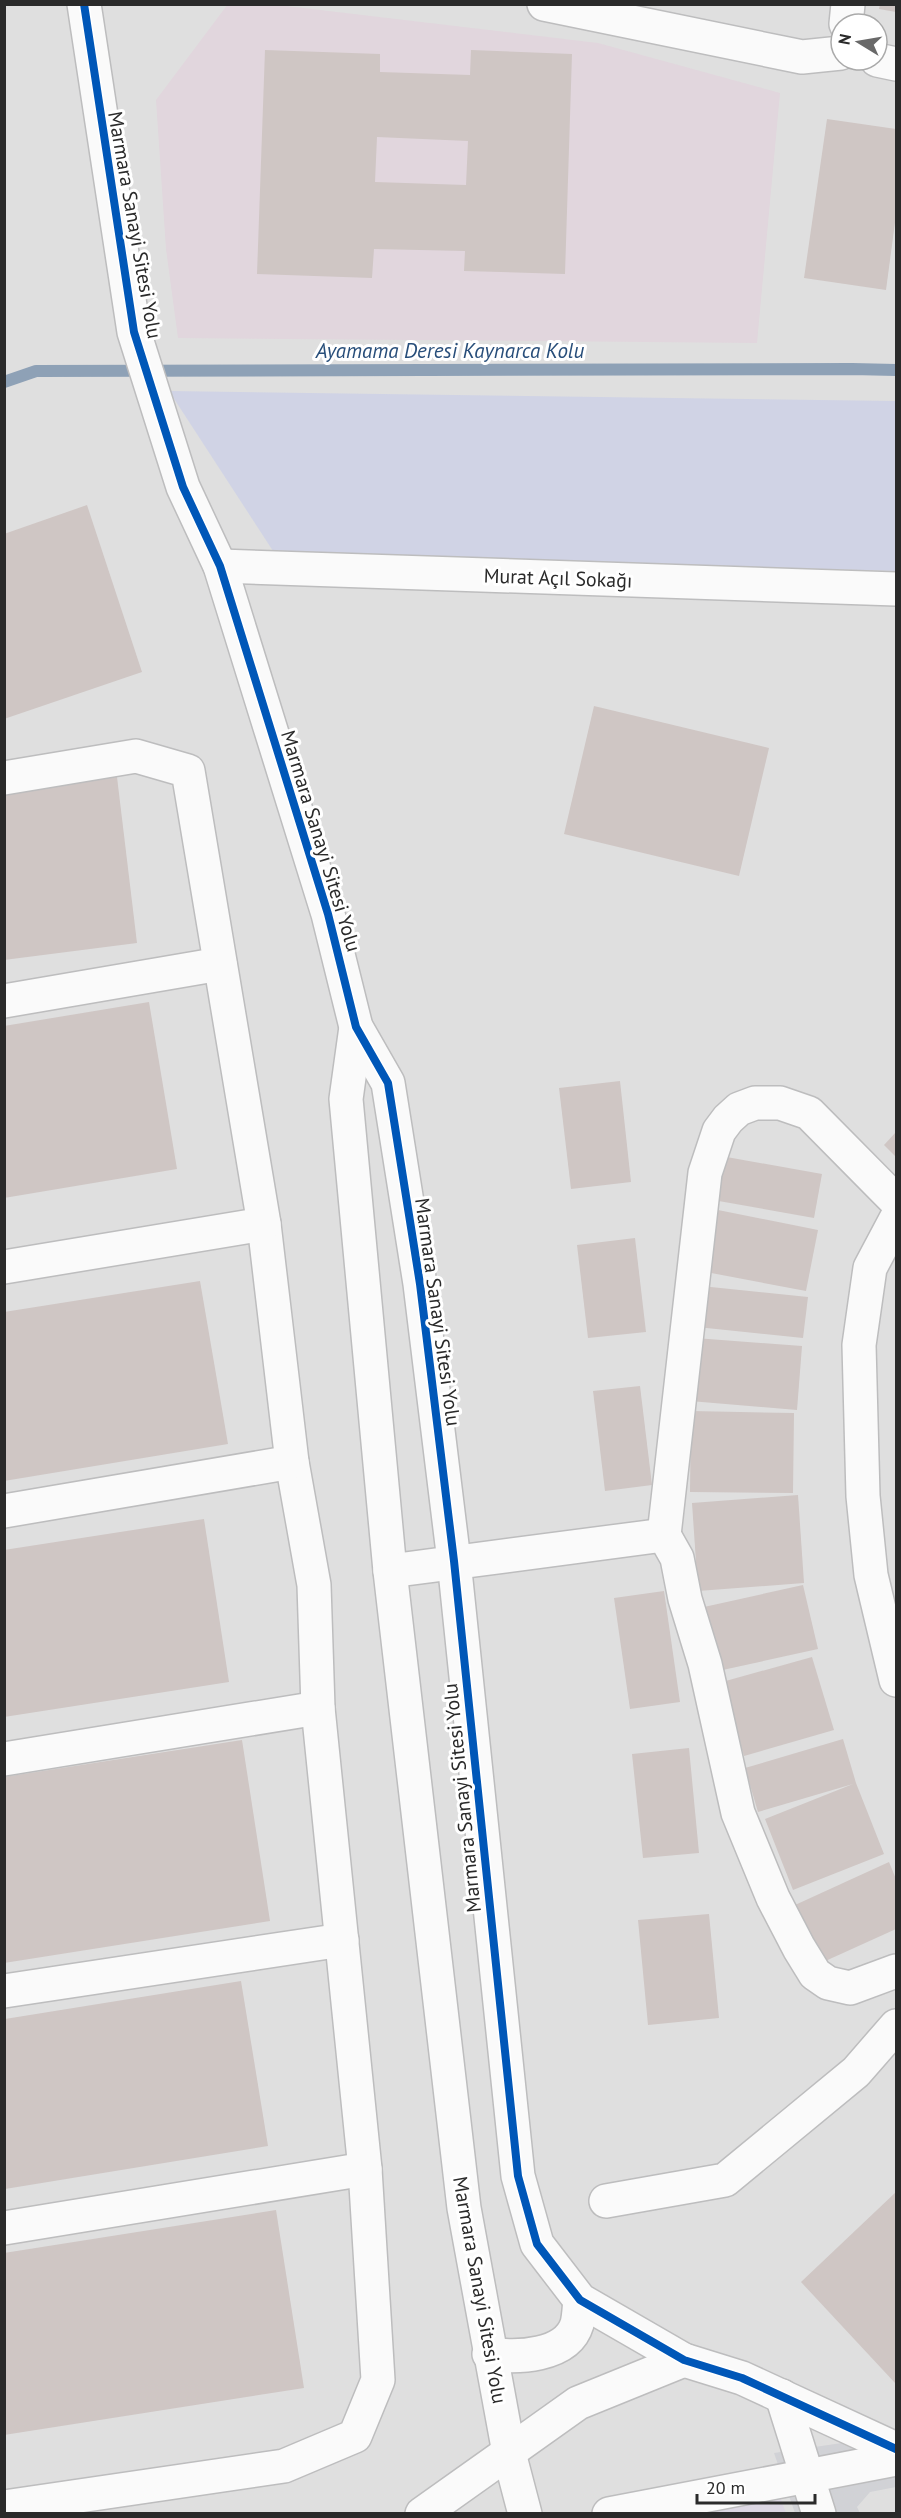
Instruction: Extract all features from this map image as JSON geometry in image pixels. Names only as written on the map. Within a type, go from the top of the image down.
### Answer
[{"type":"street","name":"Marmara Sanayi Sitesi Yolu","points":[[84,4],[134,332],[183,487],[220,566],[328,914],[356,1027],[388,1083],[420,1284],[454,1561],[518,2176],[537,2244],[580,2300],[684,2361],[742,2378],[897,2449]]},
{"type":"street","points":[[544,4],[602,10],[802,57],[829,54]]},
{"type":"street","name":"Murat Açıl Sokağı","points":[[220,566],[897,589]]},
{"type":"street","points":[[4,778],[136,756],[188,771],[264,1224],[292,1462],[314,1585],[318,1708],[364,2169],[378,2380],[355,2436],[284,2466],[4,2506]]},
{"type":"street","points":[[4,1001],[220,964]]},
{"type":"street","name":"Marmara Sanayi Sitesi Yolu","points":[[356,1027],[346,1099],[390,1571],[464,2208],[489,2354],[509,2453],[525,2514]]},
{"type":"street","points":[[897,1201],[809,1113],[780,1102],[755,1103],[739,1109],[719,1131],[705,1173],[664,1535],[677,1558],[685,1599],[705,1664],[738,1813],[773,1898],[799,1948],[815,1974],[828,1983],[850,1988],[897,1971]]},
{"type":"street","points":[[897,1219],[870,1268],[859,1346],[863,1496],[871,1575],[897,1680]]},
{"type":"street","points":[[4,1268],[264,1224]]},
{"type":"street","points":[[4,1511],[292,1462]]},
{"type":"street","points":[[390,1571],[664,1535]]},
{"type":"street","points":[[4,1759],[318,1708]]},
{"type":"street","points":[[4,1991],[342,1940]]},
{"type":"street","points":[[606,2201],[725,2180],[856,2072],[897,2026]]},
{"type":"street","points":[[4,2228],[364,2169]]},
{"type":"street","points":[[489,2354],[510,2357],[535,2356],[564,2342],[576,2326],[580,2300]]},
{"type":"street","points":[[422,2514],[578,2403],[684,2361]]},
{"type":"street","points":[[782,2396],[805,2476],[819,2514]]},
{"type":"street","points":[[609,2514],[897,2459]]},
{"type":"shaded area","points":[[228,4],[278,5],[598,43],[780,93],[757,343],[178,338],[166,249],[156,100]]},
{"type":"shaded area","points":[[169,391],[896,401],[896,571],[275,554]]},
{"type":"shaded area","points":[[896,2435],[896,2487],[870,2492],[857,2507],[860,2513],[795,2513],[774,2453]]},
{"type":"shaded area","points":[[780,2497],[786,2513],[682,2514]]},
{"type":"building","points":[[880,4],[896,4],[896,12],[879,9]]},
{"type":"building","points":[[265,50],[380,54],[380,72],[470,75],[471,50],[572,54],[565,274],[464,271],[465,251],[374,249],[372,278],[257,274]],"holes":[[[377,137],[468,141],[466,185],[375,182]]]},
{"type":"building","points":[[827,119],[896,129],[896,215],[886,290],[804,278]]},
{"type":"building","points":[[87,505],[142,672],[4,719],[4,534]]},
{"type":"building","points":[[594,706],[769,748],[739,876],[564,834]]},
{"type":"building","points":[[117,777],[137,943],[4,960],[4,791]]},
{"type":"building","points":[[149,1002],[177,1169],[4,1198],[4,1026]]},
{"type":"building","points":[[620,1081],[631,1182],[571,1189],[559,1088]]},
{"type":"building","points":[[896,1132],[896,1157],[884,1145]]},
{"type":"building","points":[[721,1156],[822,1174],[814,1218],[713,1200]]},
{"type":"building","points":[[718,1210],[818,1230],[806,1291],[706,1272]]},
{"type":"building","points":[[635,1238],[646,1332],[588,1338],[577,1245]]},
{"type":"building","points":[[200,1281],[228,1444],[4,1481],[4,1312]]},
{"type":"building","points":[[701,1286],[808,1297],[803,1338],[697,1327]]},
{"type":"building","points":[[695,1338],[802,1346],[797,1410],[690,1401]]},
{"type":"building","points":[[640,1386],[652,1485],[605,1491],[593,1391]]},
{"type":"building","points":[[691,1411],[794,1413],[793,1493],[690,1492]]},
{"type":"building","points":[[798,1495],[804,1583],[698,1591],[692,1503]]},
{"type":"building","points":[[204,1519],[229,1682],[4,1717],[4,1550]]},
{"type":"building","points":[[803,1585],[818,1649],[718,1671],[704,1607]]},
{"type":"building","points":[[664,1591],[680,1702],[630,1709],[614,1598]]},
{"type":"building","points":[[812,1657],[834,1730],[744,1756],[722,1682]]},
{"type":"building","points":[[843,1739],[856,1783],[884,1854],[793,1890],[765,1819],[853,1784],[758,1812],[745,1768]]},
{"type":"building","points":[[242,1740],[270,1921],[4,1963],[4,1777]]},
{"type":"building","points":[[689,1748],[699,1853],[643,1858],[632,1754]]},
{"type":"building","points":[[889,1862],[896,1879],[896,1929],[821,1963],[795,1905]]},
{"type":"building","points":[[709,1914],[719,2018],[648,2025],[638,1920]]},
{"type":"building","points":[[241,1981],[268,2146],[5,2189],[5,2019]]},
{"type":"building","points":[[896,2192],[896,2384],[801,2282]]},
{"type":"building","points":[[276,2210],[304,2388],[4,2435],[4,2253]]},
{"type":"waterway","name":"Ayamama Deresi Kaynarca Kolu","points":[[4,382],[36,371],[896,370]]},
{"type":"cycle path","points":[[84,4],[134,332],[183,487],[220,566],[328,914],[356,1027],[388,1083],[420,1284],[454,1561],[518,2176],[537,2244],[580,2300],[684,2360],[742,2378],[896,2449]]}]
